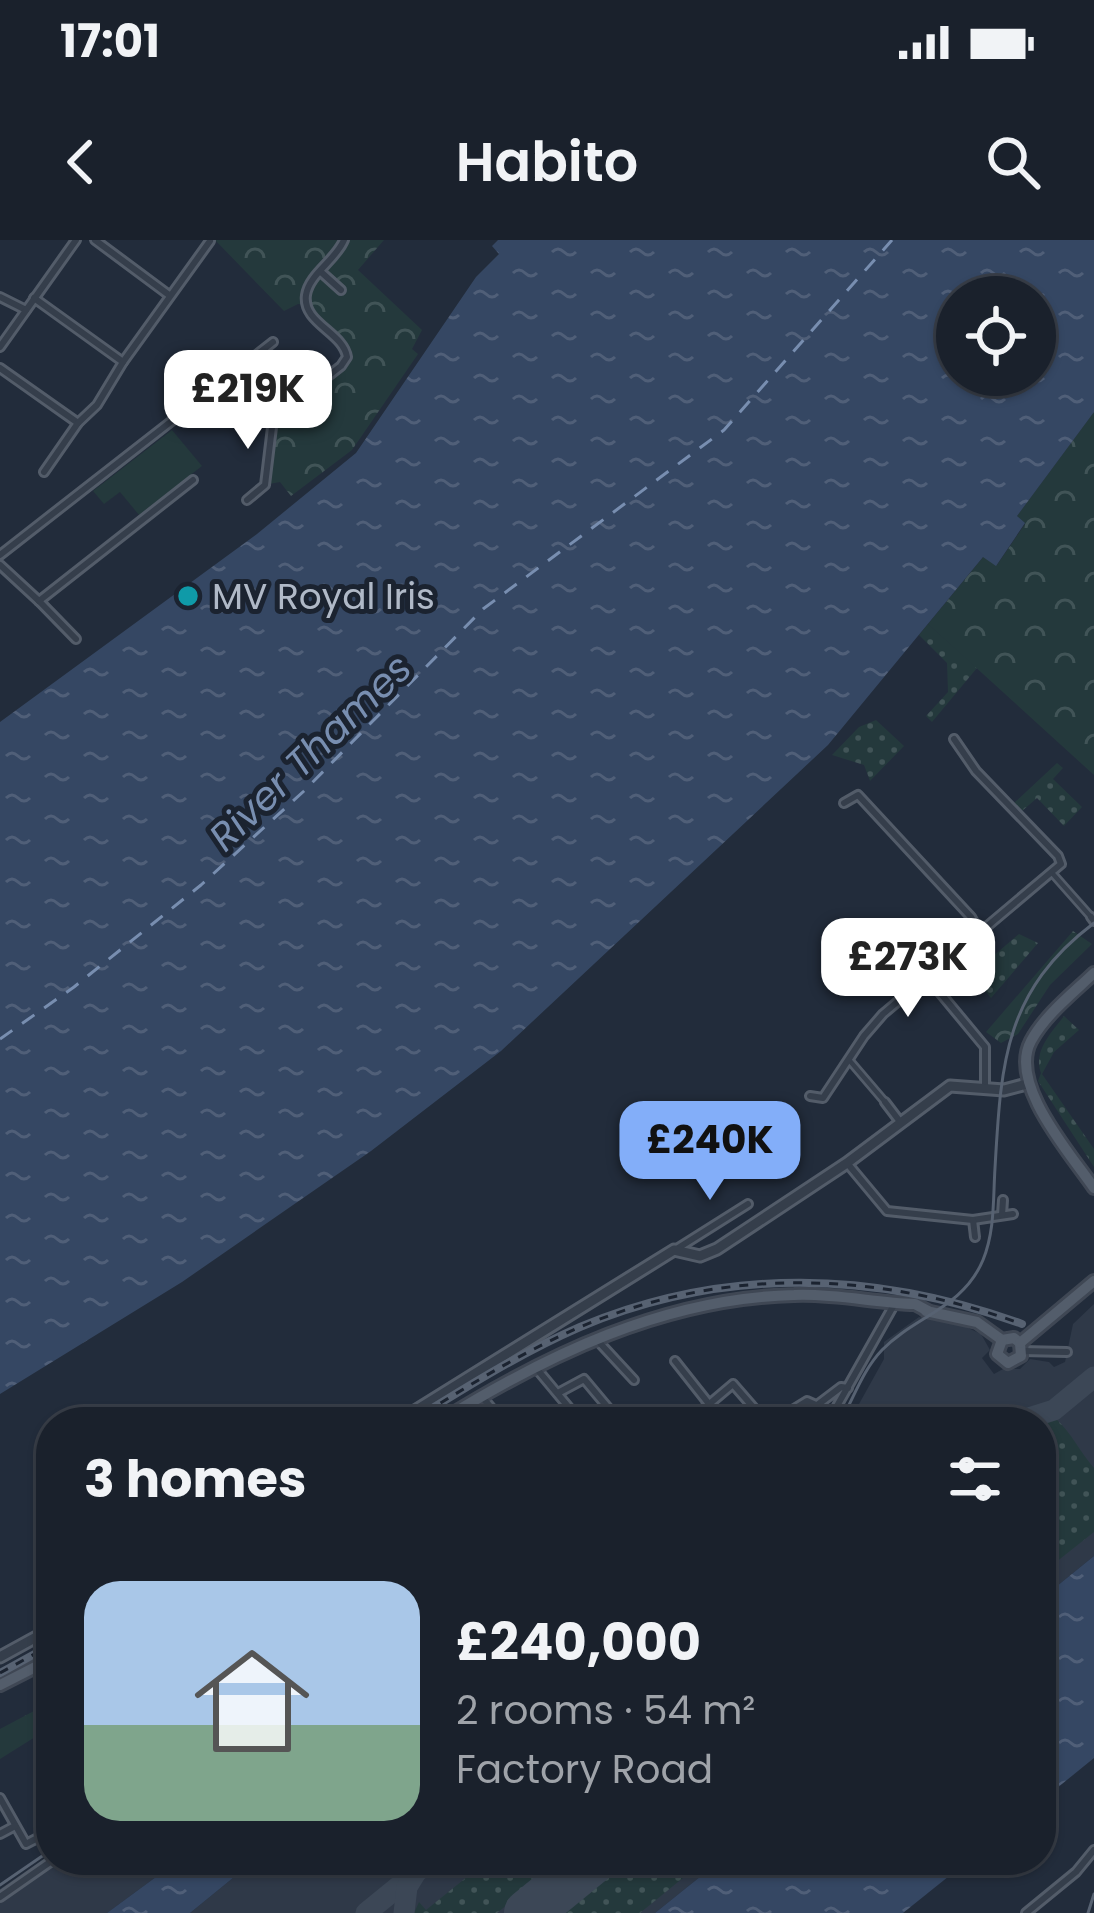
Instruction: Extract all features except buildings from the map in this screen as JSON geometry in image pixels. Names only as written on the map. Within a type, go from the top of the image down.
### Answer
[{"type":"main road","points":[[1094,974],[1059,1006],[1030,1043],[1024,1068],[1027,1084],[1094,1188]]},
{"type":"main road","points":[[1022,1347],[1010,1337],[1002,1340],[997,1354],[1004,1361],[1018,1360],[1022,1347],[1094,1281]]},
{"type":"main road","points":[[462,1407],[534,1365],[596,1339],[686,1310],[763,1297],[812,1294],[896,1303],[977,1322],[1002,1340]]},
{"type":"main road","points":[[0,1685],[36,1666]]},
{"type":"street","points":[[0,347],[76,240]]},
{"type":"street","points":[[95,240],[170,296]]},
{"type":"street","points":[[247,500],[265,485],[273,418],[347,357],[346,347],[306,304],[307,291],[344,240]]},
{"type":"street","points":[[44,472],[97,405],[210,241]]},
{"type":"street","points":[[321,272],[341,290]]},
{"type":"street","points":[[0,297],[26,310]]},
{"type":"street","points":[[34,298],[123,362]]},
{"type":"street","points":[[0,555],[273,342]]},
{"type":"street","points":[[0,368],[78,424]]},
{"type":"street","points":[[39,601],[193,480]]},
{"type":"street","points":[[0,565],[76,639]]},
{"type":"street","points":[[810,1096],[823,1098],[883,1015],[1061,864],[976,771],[955,740]]},
{"type":"street","points":[[844,803],[858,795],[971,917],[980,933]]},
{"type":"street","points":[[1053,874],[1092,919]]},
{"type":"street","points":[[927,977],[985,1047],[985,1086]]},
{"type":"street","points":[[849,1059],[901,1123]]},
{"type":"street","points":[[674,1250],[690,1256],[708,1254],[847,1163],[950,1086],[1004,1090],[1027,1084]]},
{"type":"street","points":[[847,1163],[886,1211],[973,1220],[1013,1214]]},
{"type":"street","points":[[1002,1215],[1003,1200]]},
{"type":"street","points":[[421,1407],[748,1204]]},
{"type":"street","points":[[973,1220],[975,1237]]},
{"type":"street","points":[[839,1407],[896,1303]]},
{"type":"street","points":[[596,1339],[634,1380]]},
{"type":"street","points":[[1022,1347],[1067,1352]]},
{"type":"street","points":[[1055,1352],[1059,1364]]},
{"type":"street","points":[[674,1361],[709,1405]]},
{"type":"street","points":[[534,1365],[569,1407]]},
{"type":"street","points":[[586,1382],[596,1375]]},
{"type":"street","points":[[557,1393],[584,1379],[612,1407]]},
{"type":"street","points":[[707,1407],[734,1384],[755,1407]]},
{"type":"street","points":[[816,1406],[841,1388],[849,1388]]},
{"type":"street","points":[[481,1395],[491,1407]]},
{"type":"street","points":[[826,1407],[828,1398]]},
{"type":"street","points":[[795,1407],[804,1402],[819,1407]]},
{"type":"street","points":[[0,1657],[36,1637]]},
{"type":"street","points":[[0,1798],[26,1844],[36,1842]]},
{"type":"street","points":[[0,1834],[15,1826]]},
{"type":"street","points":[[1026,1913],[1076,1872],[1094,1850]]},
{"type":"street","points":[[0,1897],[36,1872]]},
{"type":"shaded area","points":[[1094,1304],[1094,1556],[1056,1587],[1056,1407],[857,1407],[884,1359],[884,1342],[919,1317],[962,1325],[981,1334],[990,1350],[982,1358],[994,1374],[1020,1369],[1030,1359],[1054,1367],[1065,1362],[1073,1324]]},
{"type":"shaded area","points":[[36,1864],[36,1875],[159,1875],[107,1913],[0,1913],[0,1889]]},
{"type":"shaded area","points":[[237,1875],[702,1875],[655,1913],[190,1913]]},
{"type":"green space","points":[[215,240],[384,240],[358,270],[422,330],[412,349],[418,354],[352,450],[291,496],[280,482],[269,484],[275,422],[346,366],[352,356],[311,305],[298,304],[284,311]]},
{"type":"green space","points":[[1094,412],[1094,775],[928,624],[984,556],[997,565],[1025,524],[1017,516]]},
{"type":"green space","points":[[172,430],[202,466],[139,515],[120,492],[104,504],[93,491]]},
{"type":"green space","points":[[928,624],[977,668],[932,722],[926,716],[948,692],[947,663],[919,635]]},
{"type":"green space","points":[[876,720],[904,746],[870,781],[864,765],[832,755],[859,727]]},
{"type":"green space","points":[[1057,763],[1063,768],[1053,779],[1082,807],[1064,826],[1037,798],[1022,811],[1014,803]]},
{"type":"green space","points":[[1073,931],[1092,944],[1050,985],[1018,1034],[1001,1043],[986,1032]]},
{"type":"green space","points":[[1019,934],[1038,943],[991,998],[963,965],[969,960],[978,969]]},
{"type":"green space","points":[[1064,1016],[1079,1030],[1054,1052],[1042,1074],[1094,1149],[1094,1167],[1038,1081],[1041,1050]]},
{"type":"green space","points":[[1056,1419],[1094,1468],[1094,1532],[1056,1562]]},
{"type":"green space","points":[[36,1710],[36,1736],[0,1759],[0,1729]]},
{"type":"green space","points":[[469,1875],[544,1875],[497,1913],[414,1913],[419,1902],[426,1910]]},
{"type":"green space","points":[[606,1875],[687,1875],[640,1913],[559,1913]]},
{"type":"water","name":"River Thames","points":[[498,240],[1094,240],[1094,412],[1017,516],[1025,523],[996,566],[983,557],[828,745],[501,1051],[371,1151],[182,1282],[0,1394],[0,722],[257,534],[356,453],[476,277],[499,254],[492,246]]},
{"type":"water","points":[[1094,1556],[1094,1758],[1056,1789],[1056,1587]]},
{"type":"water","points":[[159,1875],[237,1875],[190,1913],[107,1913]]},
{"type":"water","points":[[702,1875],[950,1875],[903,1913],[655,1913]]},
{"type":"ferry route","points":[[0,1039],[74,987],[201,885],[304,791],[483,609],[724,430],[892,240]]},
{"type":"taxiway","points":[[1056,1408],[1094,1377]]},
{"type":"taxiway","points":[[366,1913],[413,1875]]},
{"type":"taxiway","points":[[404,1913],[407,1887],[414,1875]]},
{"type":"runway","points":[[528,1913],[575,1875]]},
{"type":"tram line","points":[[848,1407],[882,1350],[951,1301],[983,1260],[992,1226],[1000,1095],[1013,1032],[1041,975],[1094,923]]},
{"type":"tram line","points":[[0,1885],[36,1860]]},
{"type":"tram line","points":[[1088,1913],[1094,1894]]},
{"type":"railway","points":[[435,1407],[580,1327],[635,1307],[745,1285],[856,1286],[967,1306],[1022,1324]]},
{"type":"railway","points":[[0,1673],[36,1653]]},
{"type":"place","name":"MV Royal Iris","points":[[188,596]]}]
